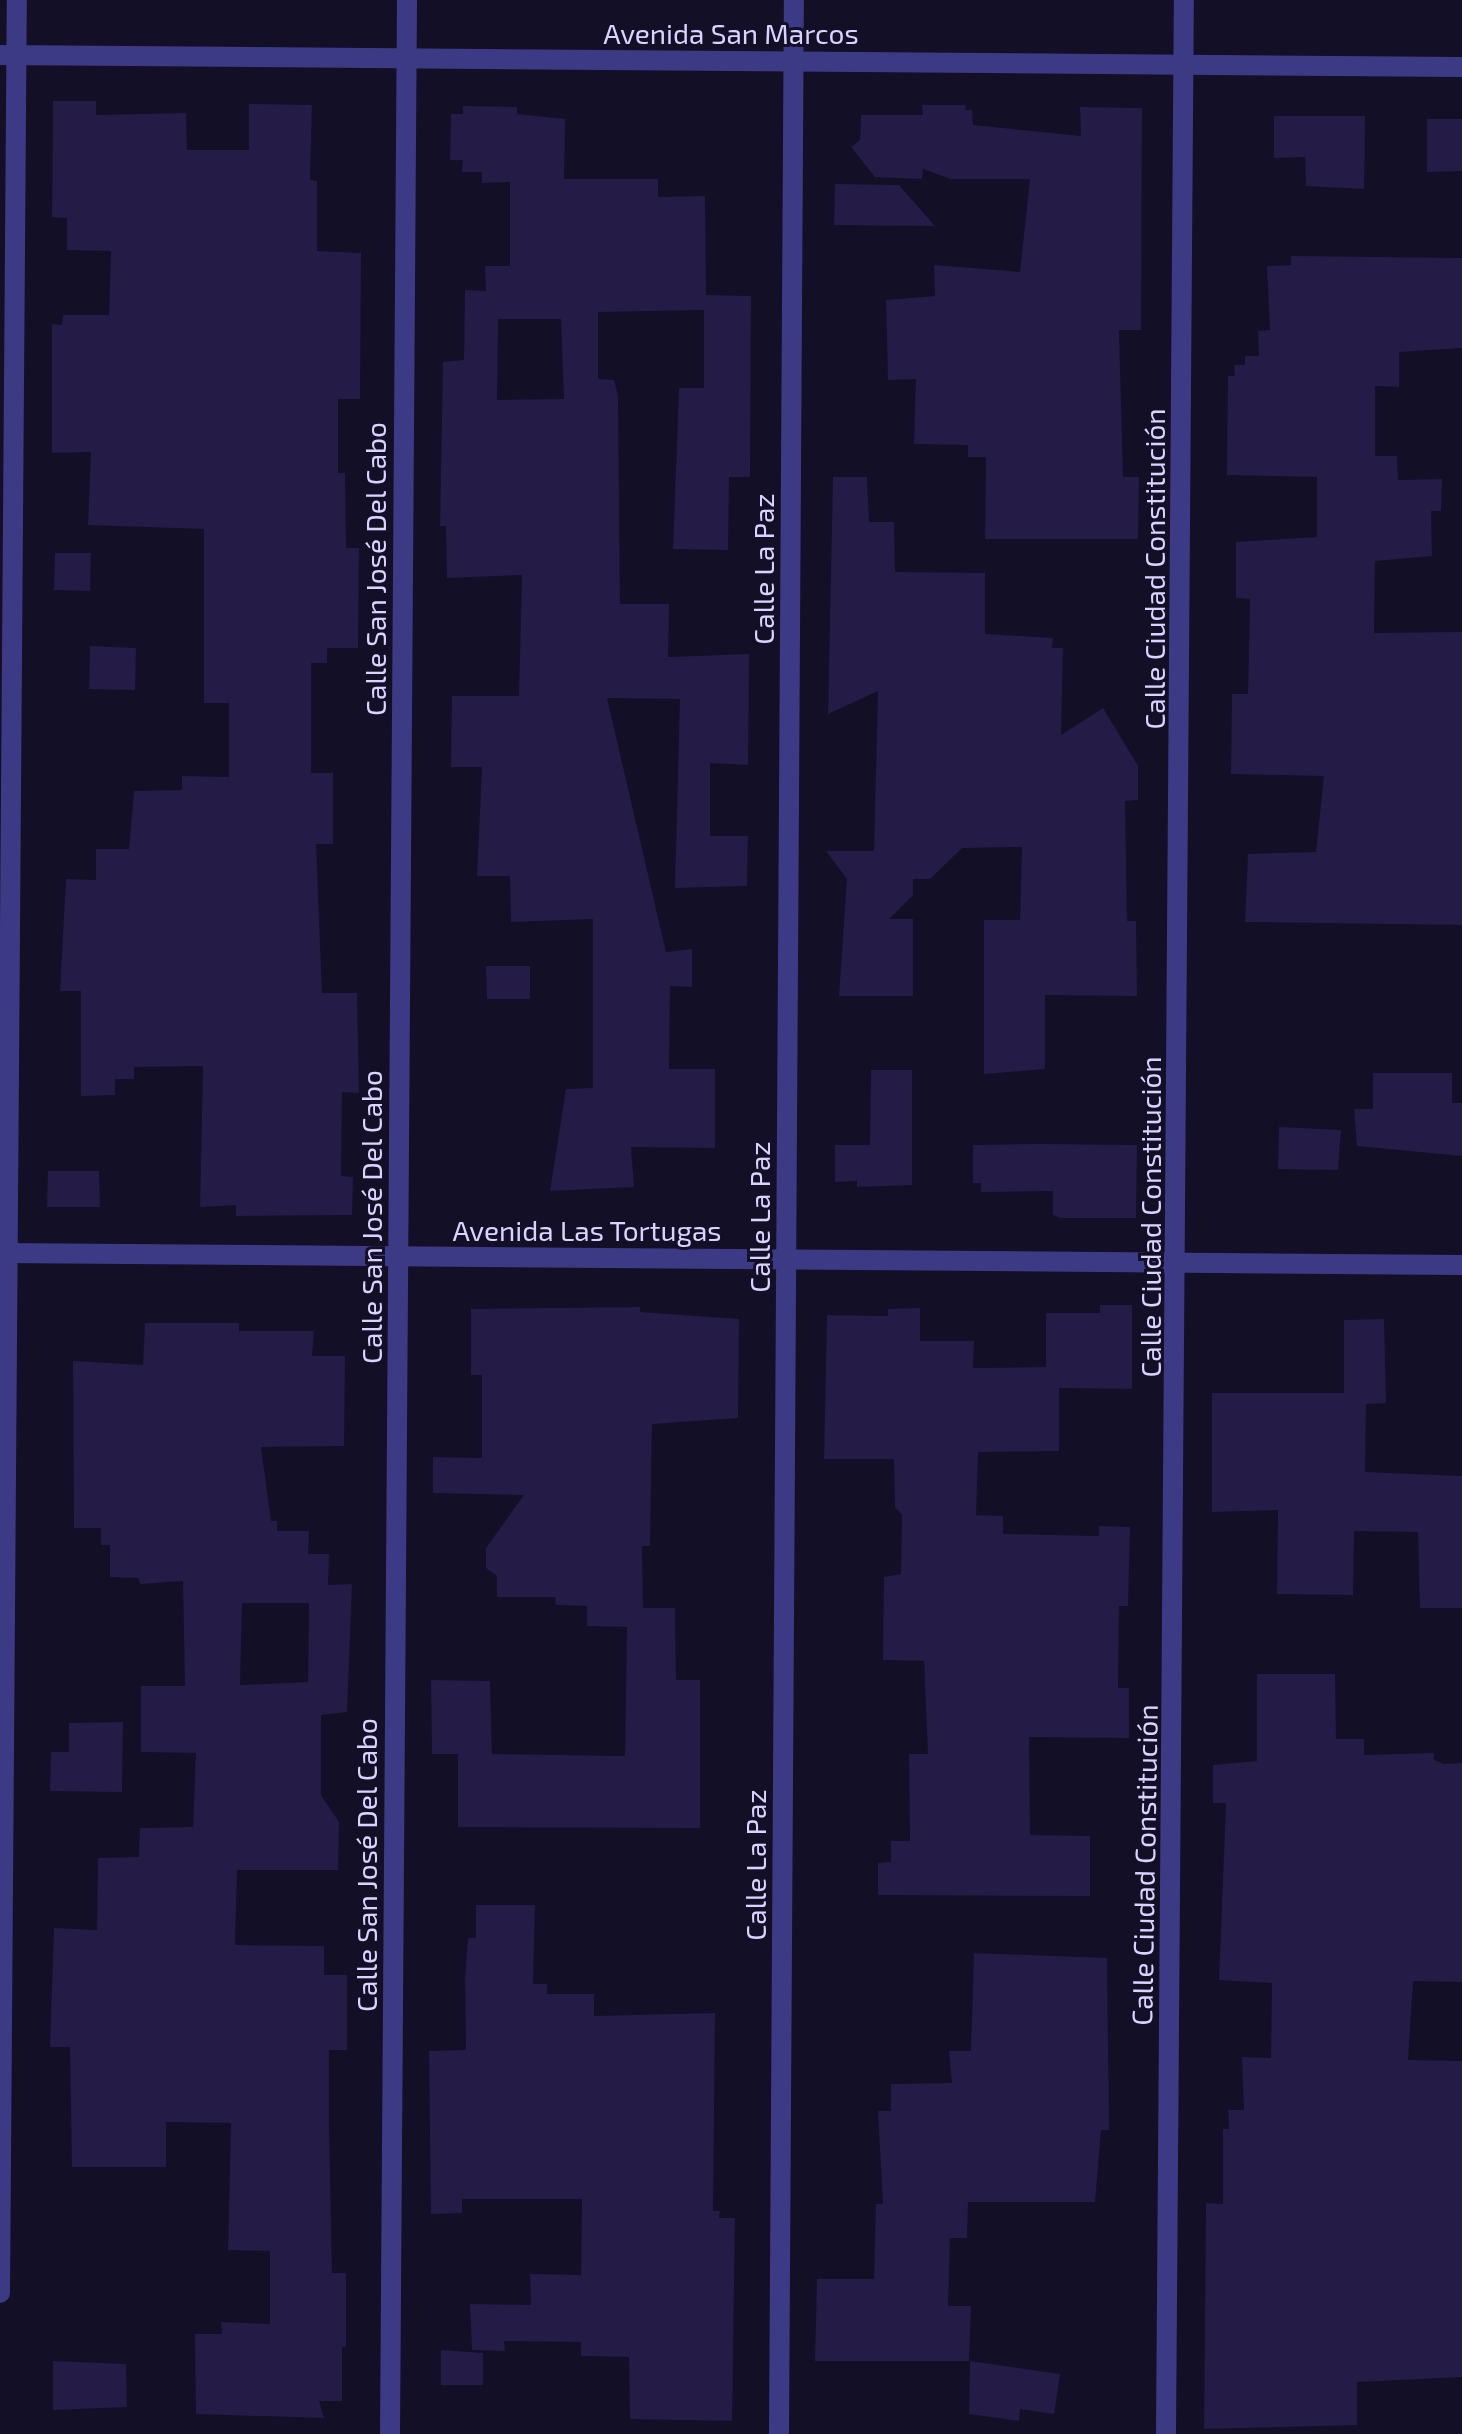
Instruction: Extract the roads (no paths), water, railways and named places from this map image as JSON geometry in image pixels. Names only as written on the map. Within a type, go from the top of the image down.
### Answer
[{"type":"street","points":[[0,2293],[8,56],[17,0]]},
{"type":"street","name":"Calle San José Del Cabo","points":[[390,2434],[407,0]]},
{"type":"street","name":"Calle La Paz","points":[[779,2434],[794,0]]},
{"type":"street","name":"Calle Ciudad Constitución","points":[[1166,2434],[1178,1263],[1184,0]]},
{"type":"street","name":"Avenida San Marcos","points":[[8,56],[1462,67]]},
{"type":"street","name":"Avenida Las Tortugas","points":[[4,1253],[1462,1265]]}]
